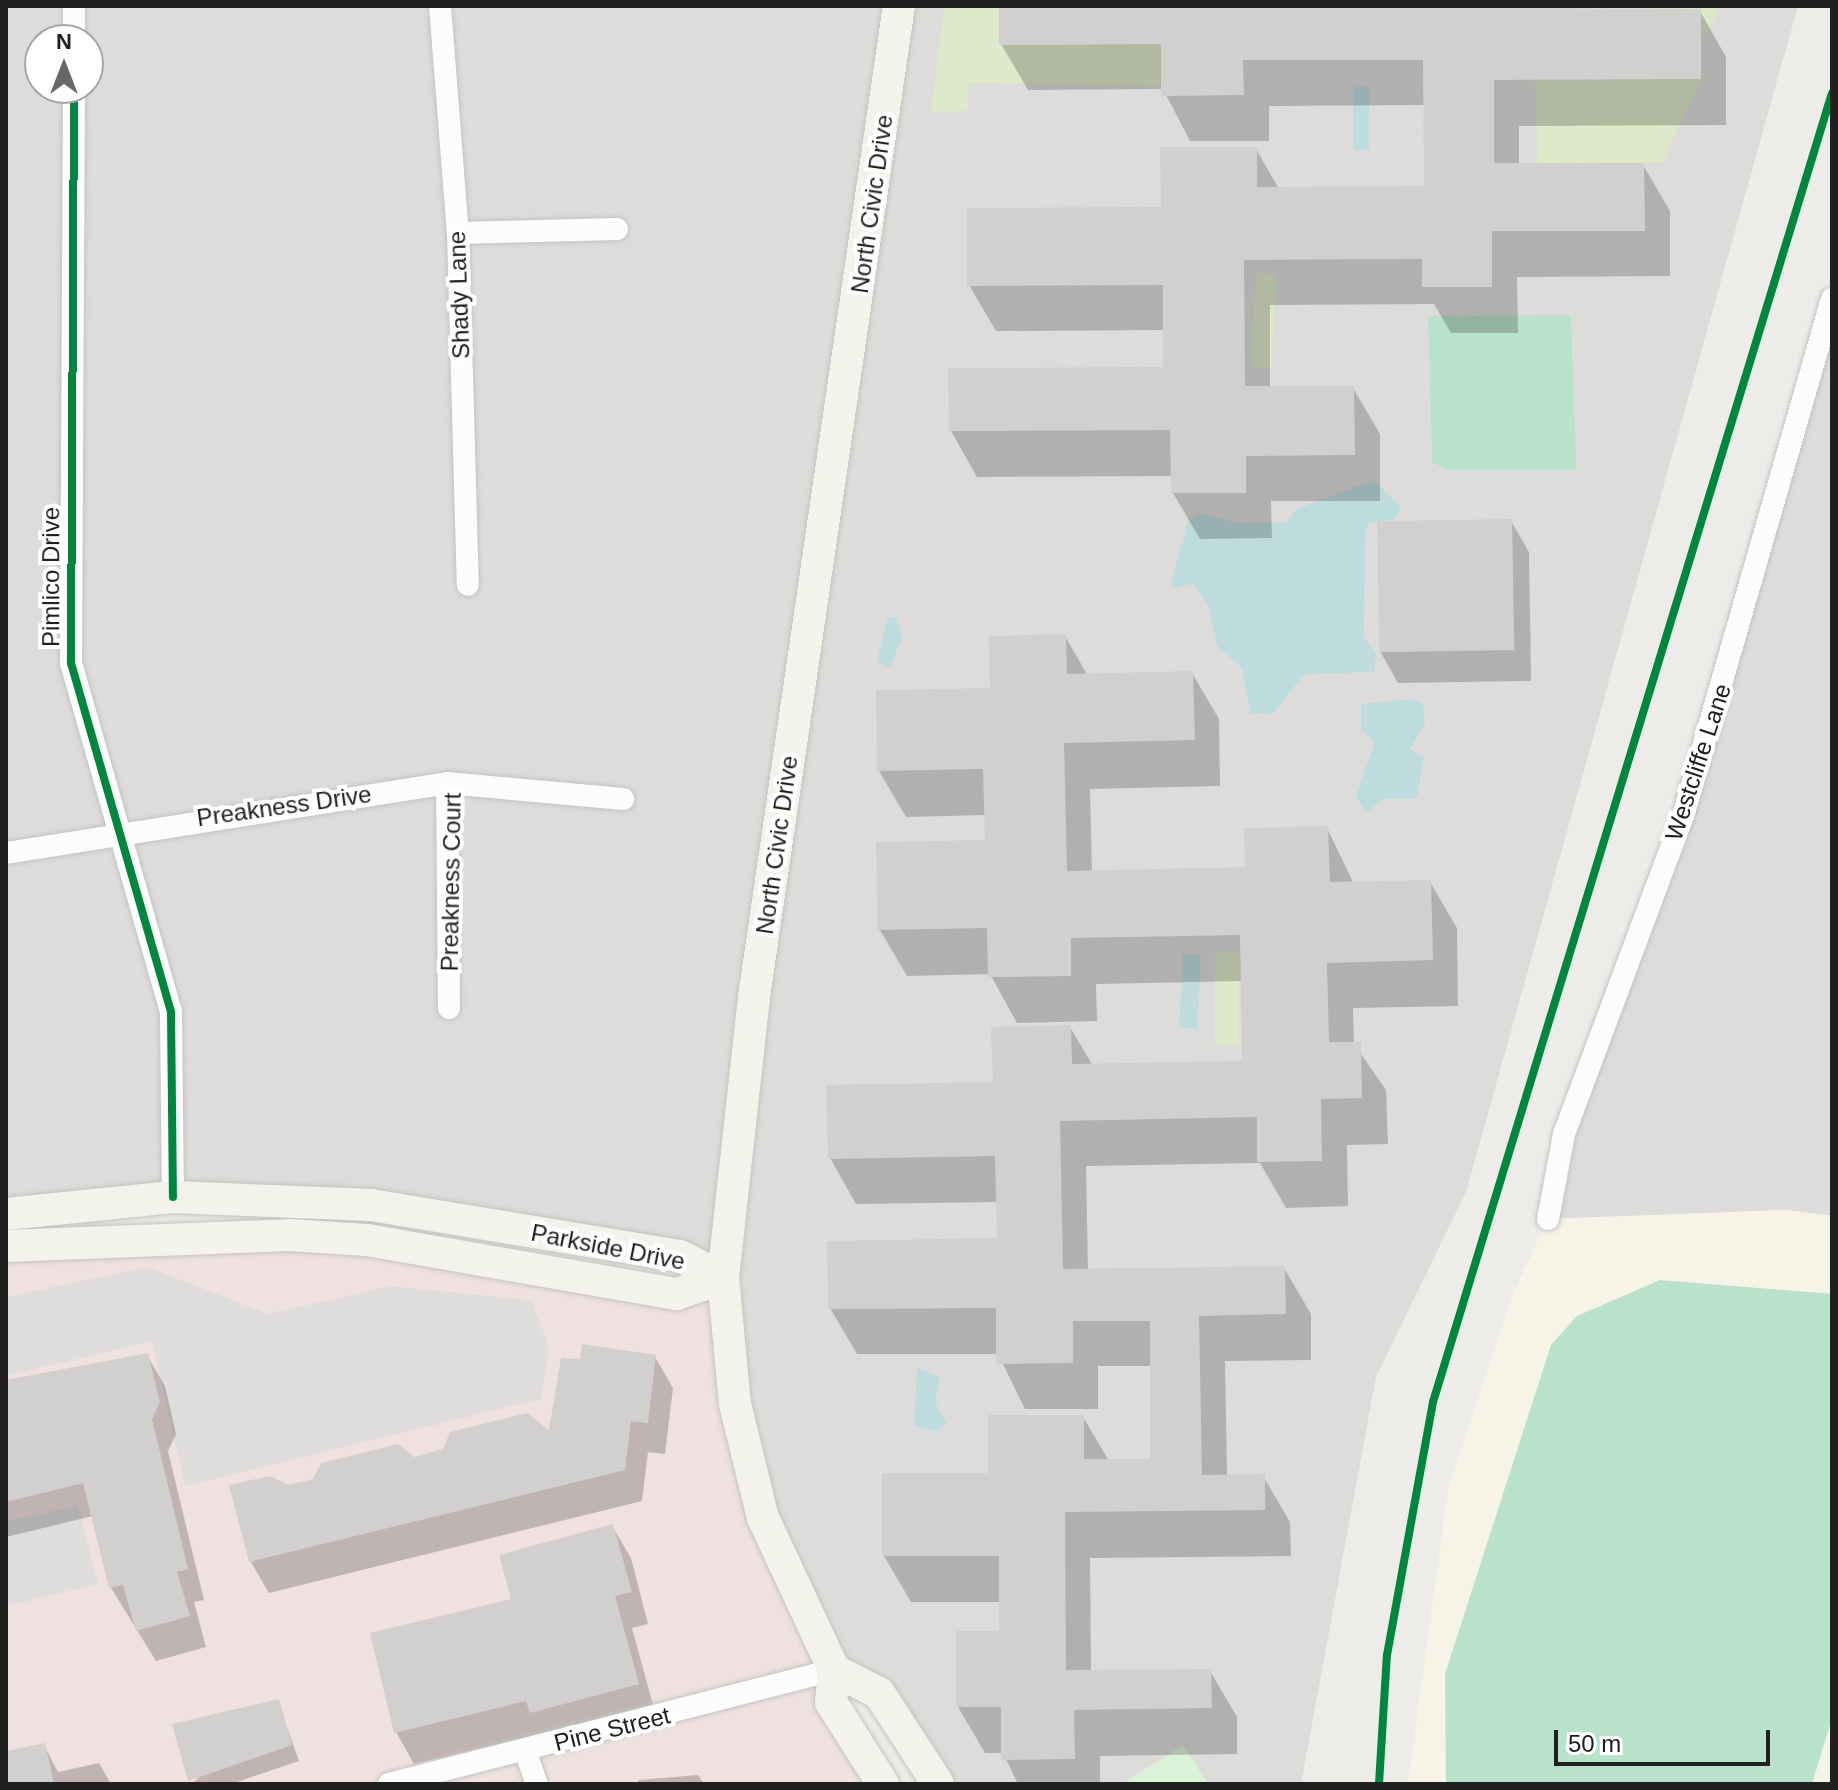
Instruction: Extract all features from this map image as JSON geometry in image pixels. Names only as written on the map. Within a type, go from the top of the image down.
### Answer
[{"type":"main road","name":"North Civic Drive","points":[[883,1784],[831,1702],[834,1670],[763,1518],[735,1404],[723,1278],[754,997],[899,6]]},
{"type":"main road","name":"Parkside Drive","points":[[6,1214],[173,1197],[371,1205],[680,1256],[723,1278]]},
{"type":"main road","name":"Parkside Drive","points":[[6,1246],[289,1235],[367,1240],[677,1294],[723,1278]]},
{"type":"main road","points":[[834,1670],[879,1693],[938,1784]]},
{"type":"street","name":"Shady Lane","points":[[440,6],[458,233],[468,585]]},
{"type":"street","name":"Pimlico Drive","points":[[74,104],[71,663],[171,1012],[173,1197]]},
{"type":"street","points":[[458,233],[617,229]]},
{"type":"street","name":"Westcliffe Lane","points":[[1548,1219],[1564,1134],[1684,813],[1832,299]]},
{"type":"street","name":"Preakness Drive","points":[[6,853],[120,829],[447,783]]},
{"type":"street","name":"Preakness Court","points":[[449,1008],[447,783],[623,799]]},
{"type":"street","name":"Pine Street","points":[[389,1784],[834,1670]]},
{"type":"street","points":[[525,1750],[537,1784]]},
{"type":"shaded area","points":[[6,6],[1798,6],[1466,1192],[1376,1377],[1301,1784],[938,1784],[882,1697],[834,1670],[763,1518],[723,1278],[371,1205],[6,1214]]},
{"type":"shaded area","points":[[1832,299],[1832,1216],[1786,1210],[1548,1219],[1564,1134],[1684,813]]},
{"type":"shaded area","points":[[1786,1210],[1832,1216],[1832,1784],[1408,1784],[1448,1489],[1513,1294],[1548,1219]]},
{"type":"shaded area","points":[[289,1235],[677,1294],[723,1278],[763,1518],[883,1784],[6,1784],[6,1246]]},
{"type":"shaded area","points":[[148,1267],[268,1314],[390,1286],[531,1300],[549,1346],[541,1399],[185,1486],[152,1341],[6,1376],[6,1297]]},
{"type":"shaded area","points":[[78,1505],[98,1584],[6,1606],[6,1522]]},
{"type":"green space","points":[[944,6],[999,6],[1161,44],[1161,86],[969,82],[967,111],[931,112]]},
{"type":"green space","points":[[1497,6],[1720,6],[1703,38],[1700,9]]},
{"type":"green space","points":[[1701,79],[1662,162],[1538,163],[1535,80]]},
{"type":"green space","points":[[1256,273],[1276,274],[1271,368],[1251,367]]},
{"type":"green space","points":[[1571,315],[1576,470],[1447,470],[1432,462],[1428,316]]},
{"type":"green space","points":[[1215,952],[1239,952],[1239,1045],[1215,1045]]},
{"type":"green space","points":[[1660,1280],[1832,1294],[1832,1718],[1812,1784],[1446,1784],[1445,1674],[1551,1345],[1577,1316]]},
{"type":"green space","points":[[1183,1745],[1208,1784],[1122,1784]]},
{"type":"water","points":[[1353,87],[1369,87],[1369,150],[1353,150]]},
{"type":"water","points":[[1374,480],[1401,507],[1394,519],[1368,523],[1365,537],[1364,637],[1376,653],[1374,672],[1304,674],[1273,714],[1250,713],[1242,668],[1217,646],[1208,605],[1193,583],[1174,589],[1171,582],[1189,518],[1201,513],[1236,523],[1286,522],[1296,509]]},
{"type":"water","points":[[887,617],[897,617],[902,638],[890,667],[877,662]]},
{"type":"water","points":[[1412,699],[1423,704],[1425,724],[1410,749],[1424,757],[1417,798],[1383,799],[1366,813],[1356,796],[1375,741],[1361,731],[1361,704]]},
{"type":"water","points":[[1183,954],[1201,955],[1197,1029],[1179,1028]]},
{"type":"water","points":[[917,1368],[940,1377],[935,1402],[946,1423],[936,1432],[914,1426]]},
{"type":"building","points":[[999,6],[1701,9],[1701,79],[1494,80],[1494,163],[1644,163],[1645,231],[1492,231],[1492,287],[1422,287],[1422,259],[1244,260],[1245,386],[1354,386],[1355,455],[1246,456],[1246,493],[1171,493],[1170,430],[949,431],[948,368],[1163,367],[1163,285],[967,286],[967,208],[1161,207],[1160,147],[1257,147],[1257,187],[1424,186],[1423,60],[1243,60],[1244,95],[1161,96],[1161,44],[999,45]]},
{"type":"building","points":[[1512,519],[1514,650],[1379,652],[1377,521]]},
{"type":"building","points":[[1066,634],[1067,674],[1193,671],[1195,740],[1064,743],[1067,871],[1245,867],[1244,828],[1328,826],[1330,882],[1431,880],[1433,960],[1327,963],[1329,1042],[1361,1042],[1362,1098],[1321,1099],[1322,1161],[1257,1162],[1257,1117],[1060,1121],[1063,1269],[1285,1266],[1286,1314],[1199,1316],[1202,1475],[1265,1474],[1265,1510],[1065,1512],[1066,1670],[1211,1669],[1212,1708],[1074,1710],[1075,1759],[1001,1760],[1001,1707],[956,1707],[956,1631],[999,1631],[999,1556],[882,1556],[882,1473],[988,1473],[988,1415],[1084,1415],[1084,1459],[1150,1459],[1150,1321],[1073,1321],[1073,1363],[996,1364],[996,1308],[828,1309],[827,1241],[997,1238],[995,1156],[828,1159],[826,1085],[993,1082],[991,1027],[1071,1025],[1072,1064],[1242,1061],[1240,935],[1071,938],[1071,976],[988,977],[987,928],[878,930],[876,842],[985,840],[983,769],[877,771],[876,690],[990,688],[989,636]]},
{"type":"building","points":[[582,1344],[656,1355],[648,1423],[631,1421],[625,1470],[249,1562],[229,1485],[270,1476],[288,1485],[313,1479],[321,1463],[398,1444],[414,1457],[443,1449],[450,1432],[527,1413],[549,1430],[561,1358],[580,1359]]},
{"type":"building","points":[[148,1353],[160,1402],[152,1419],[188,1569],[177,1572],[190,1616],[136,1631],[123,1585],[109,1588],[83,1483],[6,1502],[6,1380]]},
{"type":"building","points":[[613,1524],[632,1592],[615,1596],[639,1684],[530,1713],[526,1701],[394,1733],[370,1633],[511,1599],[499,1555]]},
{"type":"building","points":[[279,1699],[292,1745],[188,1781],[172,1724]]},
{"type":"building","points":[[45,1743],[54,1784],[6,1784],[6,1751]]},
{"type":"cycle path","points":[[1379,1784],[1387,1655],[1433,1402],[1832,93]]},
{"type":"cycle path","points":[[74,104],[71,663],[171,1012],[173,1197]]}]
